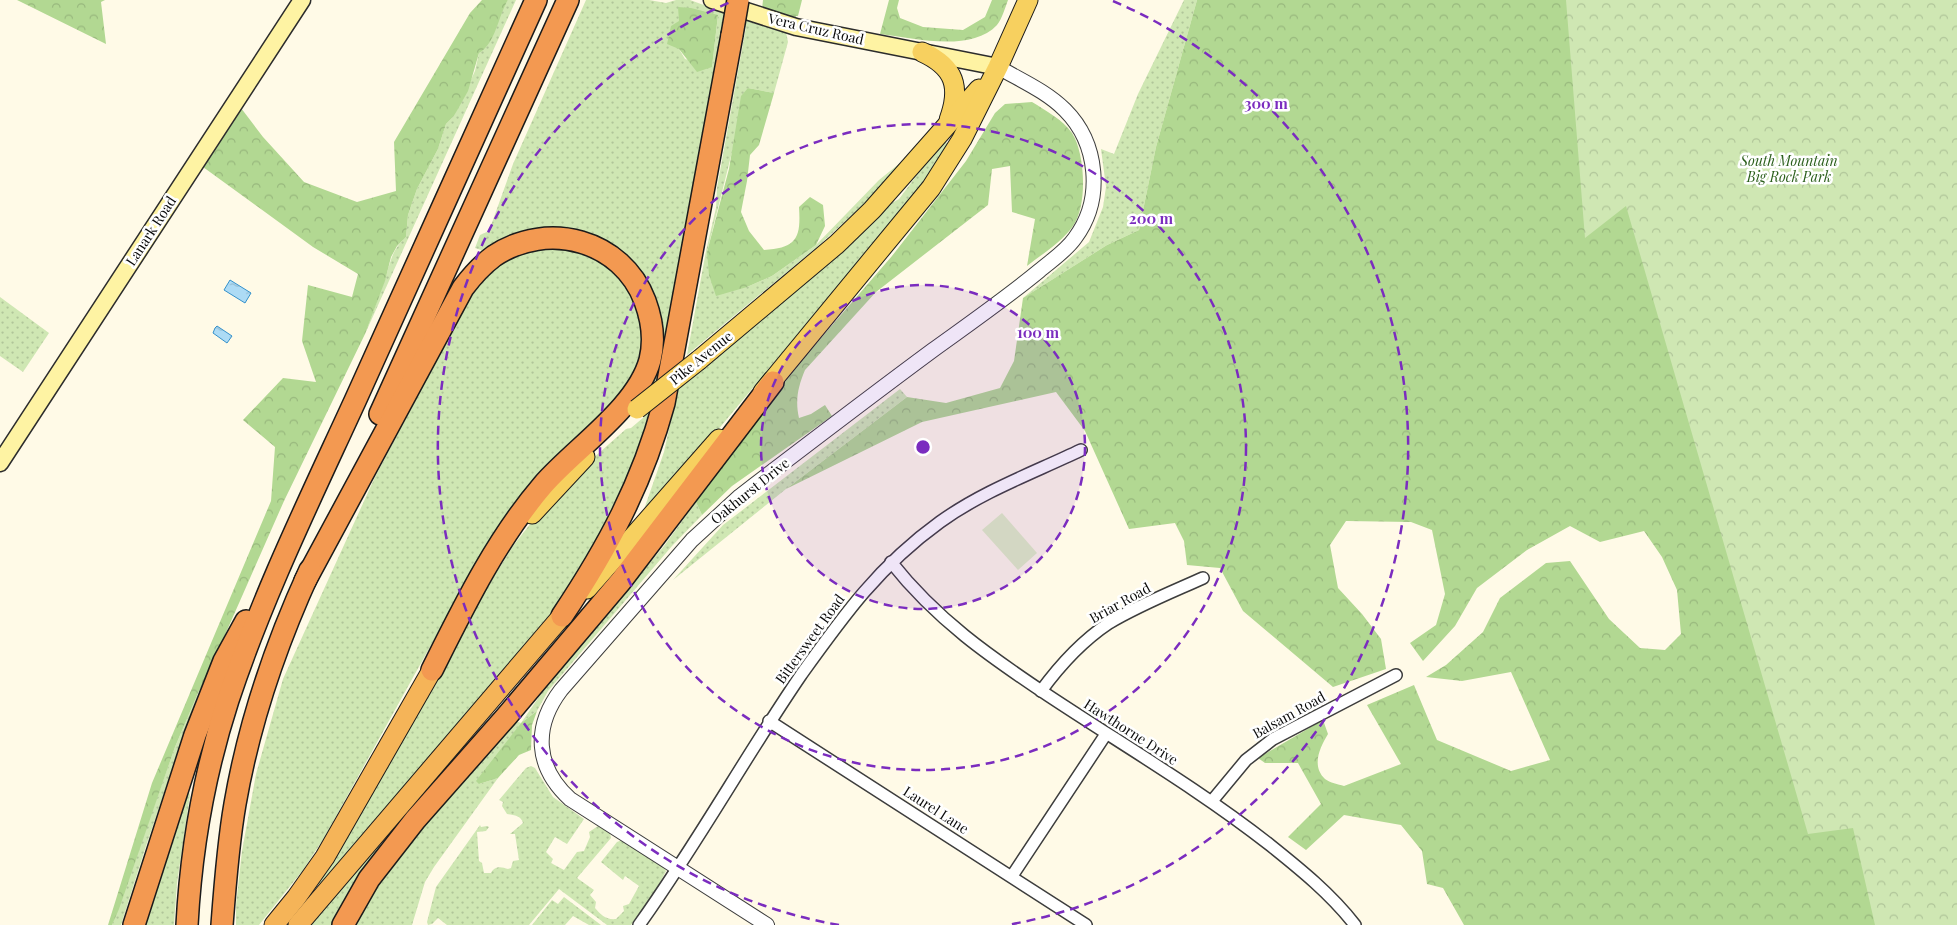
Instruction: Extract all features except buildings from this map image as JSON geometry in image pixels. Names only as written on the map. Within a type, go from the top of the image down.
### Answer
[{"type":"highway","points":[[187,925],[188,898],[198,827],[212,757],[228,700],[259,616],[536,0]]},
{"type":"highway","points":[[284,922],[562,616],[592,571],[623,516],[646,460],[664,403],[738,0]]},
{"type":"highway","points":[[222,925],[235,804],[250,735],[271,667],[305,581],[567,3]]},
{"type":"highway","points":[[284,922],[296,898],[325,856],[432,670],[487,564],[543,485],[620,409],[638,388],[650,359],[653,343],[652,327],[642,293],[634,279],[622,266],[610,255],[595,246],[579,240],[552,237],[537,239],[508,248],[483,265],[463,288],[305,581]]},
{"type":"highway","points":[[342,925],[369,879],[409,827],[542,675],[621,581],[773,382]]},
{"type":"highway","points":[[134,925],[195,735],[224,661],[301,519]]},
{"type":"main road","name":"Lanark Road","points":[[0,463],[302,0]]},
{"type":"main road","name":"Vera Cruz Road","points":[[712,0],[796,27],[922,52]]},
{"type":"main road","name":"Pike Avenue","points":[[562,616],[701,459],[773,382],[931,188],[962,139],[998,67],[1028,0]]},
{"type":"main road","points":[[922,52],[998,67]]},
{"type":"main road","points":[[922,52],[942,64],[953,79],[955,99],[946,127]]},
{"type":"main road","name":"Pike Avenue","points":[[432,670],[510,544],[530,517],[594,448],[638,409],[700,360],[837,244],[872,210],[998,67]]},
{"type":"street","name":"Oakhurst Drive","points":[[767,925],[570,798],[561,790],[546,767],[542,753],[542,733],[546,713],[561,690],[620,621],[692,540],[715,518],[756,484],[1021,286],[1068,247],[1076,236],[1085,222],[1094,189],[1092,159],[1087,143],[1076,123],[1049,96],[998,67]]},
{"type":"street","name":"Bittersweet Road","points":[[639,925],[679,867],[769,721],[843,616],[874,579],[891,562],[940,522],[967,505],[994,489],[1081,450]]},
{"type":"street","name":"Hawthorne Drive","points":[[891,562],[922,597],[967,639],[1106,734],[1212,801],[1293,863],[1322,889],[1355,925]]},
{"type":"street","name":"Briar Road","points":[[1041,691],[1069,656],[1108,624],[1203,578]]},
{"type":"street","name":"Balsam Road","points":[[1212,801],[1246,760],[1273,739],[1396,675]]},
{"type":"street","name":"Laurel Lane","points":[[769,721],[1012,876],[1083,924]]},
{"type":"street","points":[[1012,876],[1106,734]]},
{"type":"green space","points":[[17,0],[105,0],[101,2],[106,44]]},
{"type":"green space","points":[[482,0],[508,0],[493,36],[485,49],[479,53],[468,91],[454,116],[446,124],[438,149],[417,189],[408,215],[406,237],[397,246],[391,257],[385,281],[365,334],[284,501],[198,693],[175,747],[119,909],[112,925],[108,925],[152,783],[271,501],[275,447],[243,420],[283,378],[316,382],[302,341],[308,285],[352,297],[358,274],[313,247],[203,167],[241,108],[263,137],[304,182],[357,202],[396,191],[394,142],[470,13]]},
{"type":"green space","points":[[508,0],[516,0],[365,334],[392,258],[406,237],[408,215],[417,189],[438,149],[446,124],[454,116],[475,71],[479,53],[495,30],[502,8]]},
{"type":"green space","points":[[586,0],[649,0],[666,3],[676,0],[690,0],[753,23],[786,32],[788,42],[774,93],[748,88],[707,252],[747,287],[772,276],[816,245],[879,180],[900,163],[938,122],[944,112],[936,128],[875,194],[817,247],[687,355],[706,251],[716,208],[717,188],[746,27],[723,20],[720,35],[723,35],[652,418],[634,474],[562,601],[318,887],[320,878],[482,596],[513,546],[538,514],[573,476],[626,429],[631,428],[644,417],[649,386],[660,345],[606,241],[482,255],[481,250],[475,248],[480,235],[489,231],[513,164]],"holes":[[[718,15],[712,67],[685,59],[679,49],[679,21]]]},
{"type":"green space","points":[[763,0],[802,0],[798,16],[795,19],[762,9]]},
{"type":"green space","points":[[889,0],[899,0],[897,8],[900,18],[923,27],[963,30],[985,17],[992,0],[1008,0],[999,23],[986,34],[972,39],[941,41],[880,34]]},
{"type":"green space","points":[[1184,0],[1197,0],[1156,147],[1139,230],[1107,245],[1023,298],[1089,242],[1103,207],[1106,187],[1101,149],[1114,154],[1138,94]]},
{"type":"green space","points":[[1197,0],[1957,0],[1957,925],[1464,925],[1443,888],[1427,884],[1422,851],[1401,825],[1344,815],[1306,850],[1288,837],[1321,804],[1298,763],[1265,763],[1258,758],[1323,720],[1328,734],[1318,756],[1318,768],[1325,779],[1344,786],[1401,764],[1367,705],[1414,685],[1437,740],[1511,771],[1550,760],[1511,672],[1462,681],[1426,677],[1446,665],[1483,632],[1500,598],[1546,563],[1570,561],[1609,619],[1640,648],[1665,650],[1681,634],[1677,590],[1662,557],[1644,531],[1600,542],[1570,526],[1527,550],[1477,588],[1455,626],[1423,661],[1410,643],[1436,625],[1445,594],[1432,530],[1411,522],[1346,521],[1330,545],[1338,588],[1362,614],[1381,639],[1386,669],[1333,687],[1243,611],[1220,568],[1187,565],[1184,541],[1175,523],[1129,529],[1085,431],[1056,392],[922,422],[786,489],[907,397],[946,403],[1000,388],[1014,361],[1023,298],[1107,245],[1139,230],[1156,147]]},
{"type":"green space","name":"South Mountain Big Rock Park","points":[[1566,0],[1957,0],[1957,925],[1875,925],[1853,828],[1808,834],[1626,206],[1585,238]]},
{"type":"green space","points":[[678,7],[691,8],[718,15],[712,67],[697,72],[679,49],[667,44],[671,26],[679,21]]},
{"type":"green space","points":[[946,79],[949,102],[944,112],[947,103]]},
{"type":"green space","points":[[748,88],[774,93],[759,145],[750,155],[741,212],[749,231],[764,250],[784,247],[790,244],[798,234],[799,207],[810,197],[823,205],[825,226],[816,245],[772,276],[747,287],[716,296],[709,275],[707,252],[729,169],[741,96]]},
{"type":"green space","points":[[1032,102],[1054,116],[1068,128],[1080,153],[1083,193],[1078,217],[1073,226],[1058,243],[1027,266],[1035,219],[1012,212],[1010,166],[992,169],[988,205],[876,292],[805,370],[798,394],[799,418],[811,414],[825,405],[832,416],[732,486],[702,515],[696,502],[747,431],[801,361],[892,256],[966,161],[995,113],[1005,104]]},
{"type":"green space","points":[[944,139],[948,145],[925,181],[687,467],[641,518],[664,452],[678,388],[811,276],[890,204],[899,199]]},
{"type":"green space","points":[[533,246],[576,247],[618,271],[641,309],[644,345],[636,375],[472,571],[324,838],[303,870],[259,925],[236,925],[236,905],[242,851],[256,774],[283,679],[375,477],[475,288],[498,263]]},
{"type":"green space","points":[[0,297],[49,333],[23,372],[0,356]]},
{"type":"green space","points":[[900,389],[907,397],[786,489],[673,580],[723,525]]},
{"type":"green space","points":[[696,502],[702,515],[672,546],[548,691],[537,711],[521,723],[552,678],[664,546]]},
{"type":"green space","points":[[1002,513],[1037,553],[1018,570],[982,530]]},
{"type":"green space","points":[[198,693],[121,925],[112,925],[175,747]]},
{"type":"green space","points":[[537,711],[532,725],[531,750],[519,755],[498,778],[479,784],[476,781],[521,723]]},
{"type":"green space","points":[[513,720],[521,723],[479,784],[498,778],[425,882],[412,925],[351,925],[376,883]]},
{"type":"green space","points":[[531,766],[535,768],[553,797],[584,819],[567,844],[555,837],[546,852],[553,859],[551,863],[564,870],[577,852],[584,851],[590,837],[589,832],[598,826],[610,833],[611,838],[577,878],[594,890],[590,895],[596,902],[595,908],[599,913],[607,918],[616,919],[624,911],[623,906],[629,904],[639,886],[625,876],[623,880],[601,862],[617,842],[622,840],[663,867],[666,871],[655,892],[631,925],[607,925],[559,889],[529,925],[447,925],[438,918],[428,925],[427,922],[436,887],[480,825],[481,827],[489,827],[486,831],[477,832],[479,861],[482,863],[484,873],[491,873],[499,867],[511,868],[513,861],[519,860],[515,834],[510,834],[523,823],[522,820],[515,815],[507,814],[502,806],[503,802],[499,800],[526,768]]},
{"type":"green space","points":[[185,792],[189,792],[190,795],[177,883],[174,925],[143,925]]},
{"type":"green space","points":[[390,836],[349,895],[331,925],[310,925],[368,857]]},
{"type":"green space","points":[[564,897],[601,925],[589,925],[573,916],[565,925],[532,925],[552,900],[558,904]]},
{"type":"water","points":[[230,280],[251,293],[245,303],[224,290]]},
{"type":"water","points":[[217,326],[232,336],[227,343],[213,333]]}]
